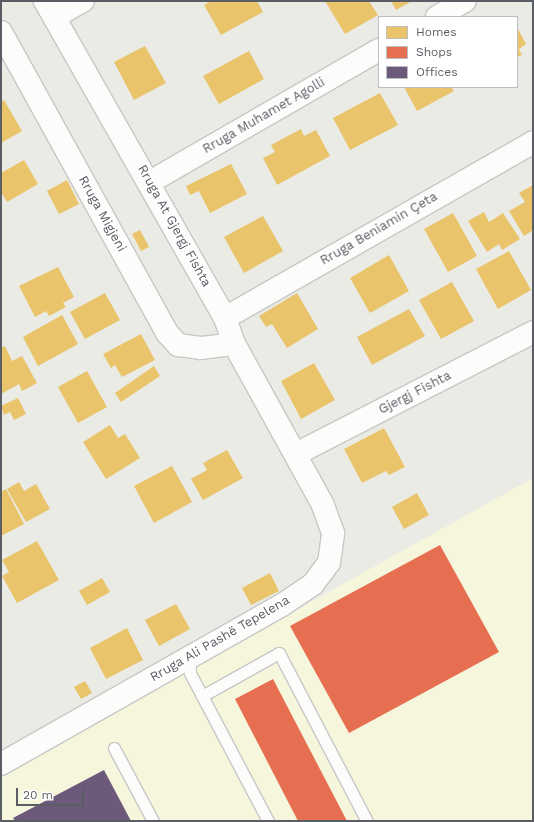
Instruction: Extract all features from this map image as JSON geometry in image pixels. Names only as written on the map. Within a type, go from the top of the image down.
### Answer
[{"type":"street","points":[[49,9],[83,1]]},
{"type":"street","points":[[439,16],[465,1]]},
{"type":"street","name":"Rruga At Gjergj Fishta","points":[[49,9],[150,182],[226,318],[234,344],[296,454]]},
{"type":"street","name":"Rruga Migjeni","points":[[1,32],[167,333],[178,345],[194,347],[234,344]]},
{"type":"street","name":"Rruga Muhamet Agolli","points":[[150,182],[378,51]]},
{"type":"street","name":"Rruga Beniamin Çeta","points":[[226,318],[533,142]]},
{"type":"street","name":"Gjergj Fishta","points":[[296,454],[533,332]]},
{"type":"street","name":"Rruga Ali Pashë Tepelena","points":[[1,764],[189,658],[313,584],[329,563],[333,533],[324,506],[296,454]]},
{"type":"lane","points":[[202,696],[279,653],[367,821]]},
{"type":"lane","points":[[189,658],[190,673],[268,821]]},
{"type":"lane","points":[[114,748],[154,821]]},
{"type":"shaded area","points":[[533,478],[533,821],[1,821],[1,775]]},
{"type":"building: Homes","points":[[211,1],[257,1],[263,12],[221,35],[204,5]]},
{"type":"building: Homes","points":[[325,1],[369,1],[378,15],[345,34]]},
{"type":"building: Homes","points":[[391,1],[412,1],[396,10]]},
{"type":"building: Homes","points":[[518,29],[526,44],[519,49],[522,55],[518,57]]},
{"type":"building: Homes","points":[[145,46],[166,83],[134,100],[114,62]]},
{"type":"building: Homes","points":[[249,51],[264,79],[219,104],[203,76]]},
{"type":"building: Homes","points":[[405,88],[452,88],[454,91],[417,111]]},
{"type":"building: Homes","points":[[380,93],[398,125],[350,150],[333,118]]},
{"type":"building: Homes","points":[[4,100],[22,131],[1,143],[1,102]]},
{"type":"building: Homes","points":[[301,129],[304,136],[316,130],[330,156],[277,185],[263,158],[275,152],[271,145]]},
{"type":"building: Homes","points":[[24,160],[38,184],[7,202],[1,192],[1,173]]},
{"type":"building: Homes","points":[[231,164],[247,194],[210,213],[199,191],[190,195],[186,186]]},
{"type":"building: Homes","points":[[67,180],[79,204],[59,214],[47,191]]},
{"type":"building: Homes","points":[[533,185],[533,230],[524,236],[509,211],[525,202],[519,193]]},
{"type":"building: Homes","points":[[484,212],[489,222],[503,213],[520,239],[502,250],[499,244],[487,252],[468,221]]},
{"type":"building: Homes","points":[[453,213],[477,256],[448,272],[424,229]]},
{"type":"building: Homes","points":[[263,216],[283,251],[244,273],[224,237]]},
{"type":"building: Homes","points":[[140,230],[149,247],[141,251],[132,234]]},
{"type":"building: Homes","points":[[509,251],[531,290],[498,309],[476,269]]},
{"type":"building: Homes","points":[[389,255],[409,291],[370,313],[350,278]]},
{"type":"building: Homes","points":[[58,267],[74,297],[63,303],[66,307],[49,316],[46,311],[35,317],[19,286]]},
{"type":"building: Homes","points":[[452,282],[474,321],[441,339],[419,300]]},
{"type":"building: Homes","points":[[105,293],[120,320],[85,339],[70,312]]},
{"type":"building: Homes","points":[[297,293],[318,329],[287,348],[272,324],[266,327],[259,316]]},
{"type":"building: Homes","points":[[409,309],[425,336],[372,365],[357,337]]},
{"type":"building: Homes","points":[[62,315],[78,344],[38,366],[23,337]]},
{"type":"building: Homes","points":[[141,334],[155,360],[122,377],[115,365],[111,368],[103,354]]},
{"type":"building: Homes","points":[[5,346],[12,361],[22,356],[37,383],[22,391],[19,384],[1,394],[1,348]]},
{"type":"building: Homes","points":[[314,363],[335,400],[301,419],[281,381]]},
{"type":"building: Homes","points":[[154,366],[160,376],[121,402],[115,393]]},
{"type":"building: Homes","points":[[87,371],[107,407],[78,423],[58,387]]},
{"type":"building: Homes","points":[[18,398],[26,414],[14,420],[10,412],[4,415],[1,406]]},
{"type":"building: Homes","points":[[110,425],[118,438],[125,434],[140,458],[106,479],[83,442]]},
{"type":"building: Homes","points":[[384,428],[405,467],[389,475],[386,471],[362,483],[344,449]]},
{"type":"building: Homes","points":[[227,450],[243,478],[203,500],[191,479],[207,470],[203,463]]},
{"type":"building: Homes","points":[[172,466],[192,502],[154,523],[134,486]]},
{"type":"building: Homes","points":[[19,482],[24,491],[36,484],[50,509],[26,522],[7,489]]},
{"type":"building: Homes","points":[[6,489],[24,524],[1,536],[1,492]]},
{"type":"building: Homes","points":[[417,493],[429,515],[404,529],[392,507]]},
{"type":"building: Homes","points":[[37,541],[59,580],[17,603],[2,576],[9,572],[2,560]]},
{"type":"building: Homes","points":[[270,573],[279,591],[251,605],[242,588]]},
{"type":"building: Homes","points":[[102,578],[110,592],[87,605],[79,591]]},
{"type":"building: Homes","points":[[176,604],[190,629],[159,646],[145,620]]},
{"type":"building: Homes","points":[[127,628],[143,660],[106,679],[90,648]]},
{"type":"building: Homes","points":[[85,681],[92,693],[81,699],[74,687]]},
{"type":"building: Shops","points":[[440,545],[499,652],[349,733],[290,626]]},
{"type":"building: Shops","points":[[273,679],[347,821],[298,821],[235,699]]},
{"type":"building: Offices","points":[[104,770],[131,821],[15,821],[13,818]]}]
